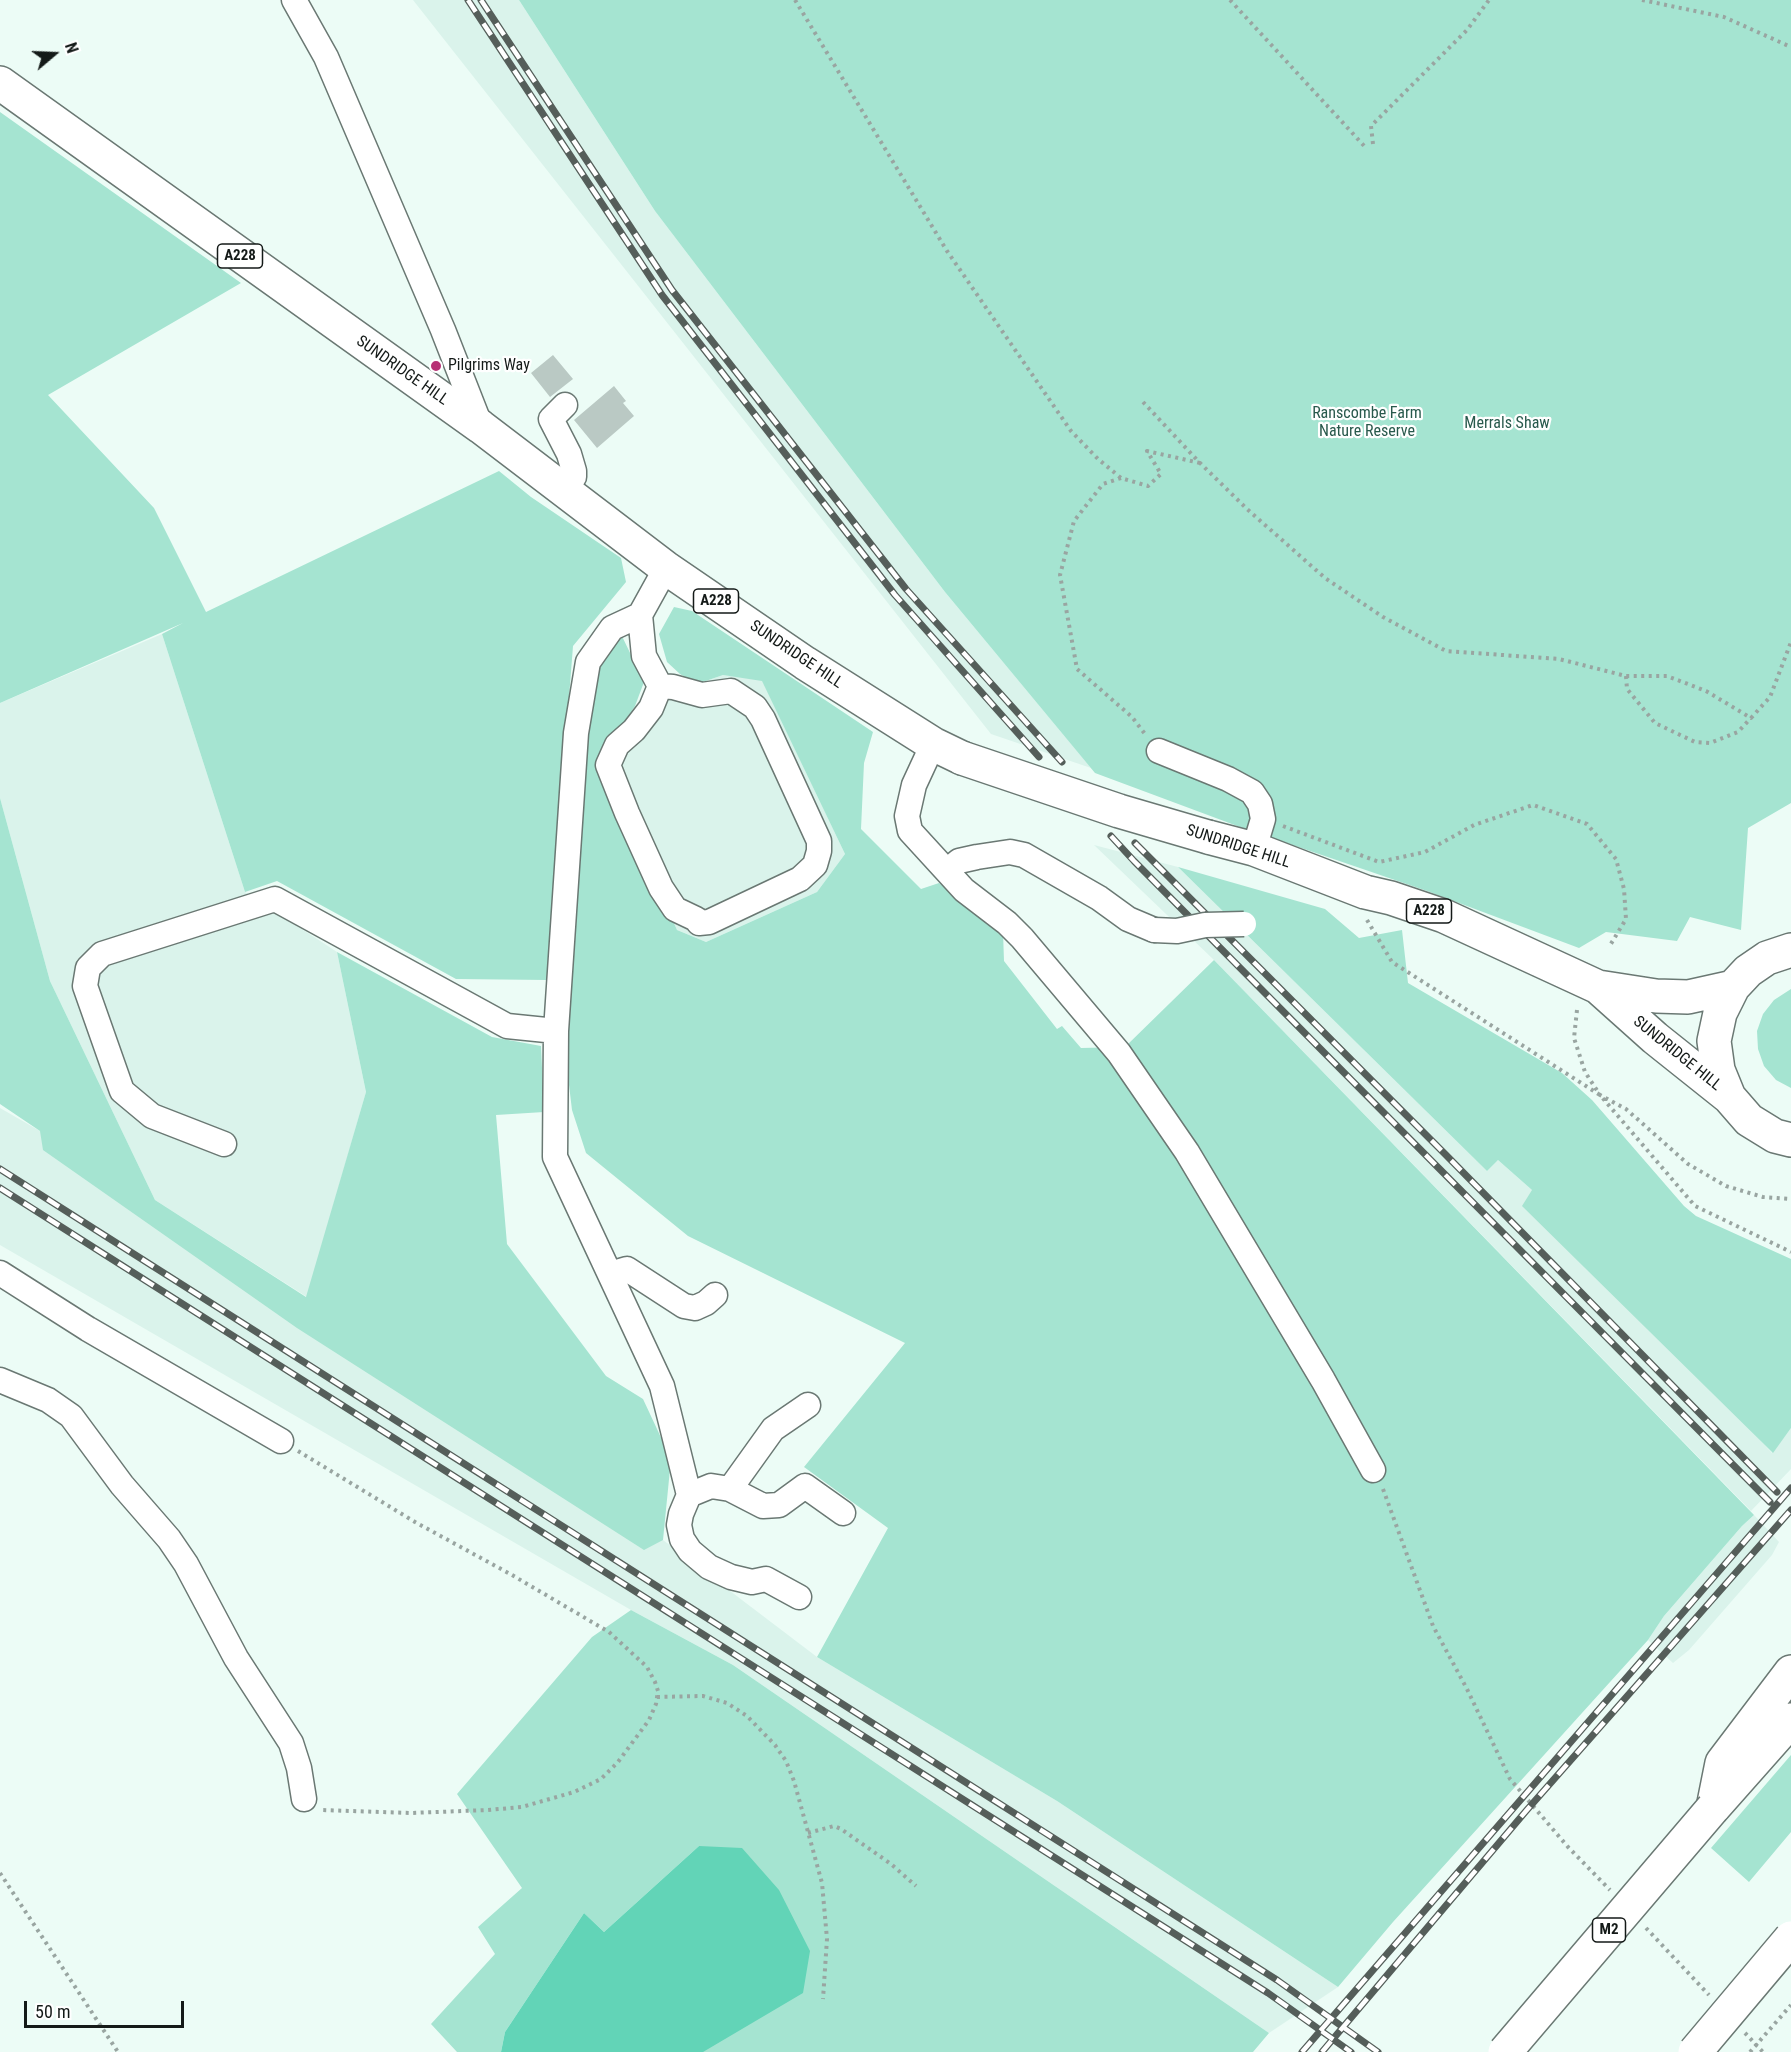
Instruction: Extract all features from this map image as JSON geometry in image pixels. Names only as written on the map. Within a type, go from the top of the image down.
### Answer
[{"type":"highway","name":"SUNDRIDGE HILL","points":[[0,83],[481,427],[666,568],[805,663],[933,744],[962,758],[1119,811],[1208,837],[1258,834],[1365,892],[1391,897],[1444,916],[1655,1038],[1730,1097]]},
{"type":"highway","points":[[1791,932],[1779,954],[1748,971],[1733,987],[1720,1013],[1714,1041],[1718,1070],[1730,1097],[1749,1120],[1775,1136],[1791,1140]]},
{"type":"highway","name":"SUNDRIDGE HILL","points":[[1587,998],[1688,996],[1733,987]]},
{"type":"highway","name":"M2","points":[[1713,1808],[1722,1763],[1791,1672]]},
{"type":"highway","name":"M2","points":[[1505,2052],[1791,1720]]},
{"type":"highway","points":[[1695,2052],[1791,1938]]},
{"type":"street","points":[[294,0],[326,57],[443,330],[481,427]]},
{"type":"street","points":[[564,490],[574,477],[574,471],[569,454],[550,419],[565,405]]},
{"type":"street","points":[[660,686],[644,656],[640,615],[666,568]]},
{"type":"street","points":[[640,615],[612,628],[588,662],[576,733],[556,1031],[555,1157],[662,1386],[689,1495],[681,1514],[682,1539],[690,1551],[709,1567],[731,1577],[752,1582],[766,1579],[799,1597]]},
{"type":"street","points":[[660,686],[702,695],[731,692],[755,707],[763,719],[819,841],[819,851],[814,865],[800,879],[709,922],[699,923],[696,918],[675,909],[661,888],[608,765],[617,745],[634,730],[651,708],[660,686]]},
{"type":"street","points":[[933,744],[914,785],[908,808],[907,823],[915,838],[967,892],[1007,923],[1031,948],[1099,1028],[1150,1096],[1187,1152],[1303,1346],[1373,1470]]},
{"type":"street","points":[[1159,751],[1228,779],[1252,792],[1260,804],[1258,834]]},
{"type":"street","points":[[948,870],[959,861],[1010,852],[1024,855],[1100,899],[1128,919],[1154,930],[1173,931],[1205,925],[1244,924]]},
{"type":"street","points":[[224,1144],[152,1116],[122,1091],[85,986],[88,968],[102,954],[275,899],[507,1026],[556,1031]]},
{"type":"street","points":[[610,1274],[627,1269],[684,1306],[694,1308],[706,1303],[715,1295]]},
{"type":"street","points":[[0,1273],[88,1329],[281,1441]]},
{"type":"street","points":[[0,1380],[48,1400],[71,1416],[122,1485],[169,1539],[186,1564],[236,1658],[291,1743],[299,1768],[304,1798]]},
{"type":"street","points":[[730,1489],[773,1429],[808,1405]]},
{"type":"street","points":[[689,1495],[711,1486],[730,1489],[763,1506],[779,1505],[805,1486],[843,1513]]},
{"type":"path","points":[[795,0],[947,251],[1071,431],[1098,459],[1121,478],[1148,486],[1161,474],[1148,451],[1200,463]]},
{"type":"path","points":[[1230,0],[1367,149]]},
{"type":"path","points":[[1373,144],[1371,126],[1467,30],[1489,0]]},
{"type":"path","points":[[1641,0],[1724,17],[1791,47]]},
{"type":"path","points":[[1143,402],[1247,509],[1325,578],[1383,617],[1446,651],[1559,659],[1626,676],[1667,676],[1706,691],[1751,718]]},
{"type":"path","points":[[1121,478],[1103,484],[1074,521],[1060,575],[1077,669],[1132,717],[1159,751]]},
{"type":"path","points":[[1626,676],[1627,689],[1655,723],[1695,742],[1710,743],[1738,732],[1770,697],[1791,642]]},
{"type":"path","points":[[1258,834],[1380,862],[1425,852],[1474,825],[1533,805],[1587,824],[1616,859],[1624,889],[1626,919],[1608,947]]},
{"type":"path","points":[[1364,916],[1392,962],[1600,1095],[1626,1109],[1688,1164],[1726,1186],[1763,1197],[1791,1199]]},
{"type":"path","points":[[1587,998],[1574,1038],[1585,1072],[1600,1095],[1695,1206],[1791,1252]]},
{"type":"path","points":[[281,1441],[416,1522],[609,1632],[646,1667],[655,1682],[657,1697],[654,1712],[646,1726],[618,1762],[601,1779],[574,1792],[536,1803],[495,1809],[384,1812],[339,1809],[306,1810],[304,1798]]},
{"type":"path","points":[[1373,1470],[1390,1506],[1431,1620],[1510,1779],[1568,1847],[1617,1898]]},
{"type":"path","points":[[657,1697],[691,1695],[713,1698],[740,1710],[775,1745],[786,1761],[794,1781],[822,1883],[826,1963],[823,1999]]},
{"type":"path","points":[[808,1833],[830,1827],[841,1829],[891,1864],[916,1886]]},
{"type":"path","points":[[0,1873],[118,2052]]},
{"type":"path","points":[[1641,1924],[1714,2001]]},
{"type":"path","points":[[1750,2052],[1791,2005]]},
{"type":"path","points":[[1739,2026],[1763,2052]]},
{"type":"shaded area","points":[[413,0],[519,0],[655,211],[945,592],[1091,768],[991,734]]},
{"type":"shaded area","points":[[162,634],[245,892],[337,952],[366,1092],[307,1297],[155,1200],[50,981],[0,798],[0,703]]},
{"type":"shaded area","points":[[723,675],[762,680],[845,854],[817,892],[706,942],[677,930],[601,759],[635,706]]},
{"type":"shaded area","points":[[1094,845],[1178,867],[1487,1171],[1498,1160],[1532,1190],[1772,1453],[1791,1428],[1791,1469],[1751,1511],[1214,960]]},
{"type":"shaded area","points":[[0,1108],[40,1131],[618,1504],[817,1657],[1057,1801],[1338,1987],[1269,2033],[733,1665],[631,1610],[0,1245]]},
{"type":"shaded area","points":[[1754,1515],[1779,1542],[1772,1555],[1689,1650],[1673,1663],[1648,1640],[1664,1616]]},
{"type":"shaded area","points":[[699,1846],[742,1848],[779,1890],[810,1951],[803,1993],[703,2052],[501,2052],[505,2032],[584,1913],[604,1932]]},
{"type":"green space","name":"Merrals Shaw","points":[[519,0],[1791,0],[1791,803],[1748,828],[1741,930],[1690,917],[1677,941],[1606,932],[1579,948],[1427,891],[1240,827],[1095,773],[945,592],[655,211]]},
{"type":"green space","points":[[0,112],[241,283],[48,395],[154,508],[206,612],[499,471],[531,497],[621,558],[626,582],[573,646],[547,980],[456,979],[277,881],[245,892],[162,634],[183,623],[0,703]]},
{"type":"green space","points":[[674,607],[692,611],[873,732],[864,763],[861,829],[921,889],[939,883],[1003,932],[1004,961],[1057,1029],[1062,1026],[1081,1048],[1125,1047],[1214,960],[1754,1515],[1664,1616],[1648,1640],[1393,1922],[1338,1987],[1057,1801],[817,1657],[888,1528],[804,1467],[905,1343],[688,1236],[586,1153],[572,1110],[566,1060],[577,777],[594,666],[620,632],[644,682],[635,706],[601,759],[677,930],[706,942],[817,892],[845,854],[762,681],[723,675],[697,684],[680,674],[667,662],[659,634]]},
{"type":"green space","points":[[0,798],[50,981],[155,1200],[306,1297],[366,1092],[337,952],[492,1037],[541,1046],[544,1112],[496,1115],[507,1244],[606,1376],[643,1399],[671,1459],[663,1540],[644,1550],[297,1328],[43,1150],[40,1131],[0,1104]]},
{"type":"green space","points":[[1178,867],[1325,909],[1359,938],[1402,930],[1408,983],[1562,1073],[1592,1100],[1684,1206],[1696,1216],[1791,1259],[1791,1428],[1773,1453],[1522,1206],[1532,1190],[1498,1160],[1487,1171]]},
{"type":"green space","points":[[1791,989],[1791,1088],[1776,1080],[1764,1066],[1758,1049],[1757,1031],[1763,1014],[1774,1000]]},
{"type":"green space","points":[[631,1610],[733,1665],[1269,2033],[1253,2052],[703,2052],[699,1846],[604,1932],[584,1913],[505,2032],[501,2052],[457,2052],[431,2024],[495,1954],[478,1927],[522,1888],[457,1794],[592,1637]]},
{"type":"green space","points":[[1791,1755],[1791,1832],[1749,1882],[1711,1848]]},
{"type":"building","points":[[553,355],[573,379],[550,397],[531,373]]},
{"type":"building","points":[[614,386],[626,401],[623,403],[634,416],[597,448],[574,420]]},
{"type":"railway","points":[[468,0],[662,295],[895,595],[1039,757]]},
{"type":"railway","points":[[481,0],[672,290],[906,589],[1062,762]]},
{"type":"railway","points":[[1111,836],[1770,1502]]},
{"type":"railway","points":[[1135,843],[1777,1492]]},
{"type":"railway","points":[[0,1169],[1277,1980],[1378,2052]]},
{"type":"railway","points":[[0,1188],[1268,1993],[1351,2052]]},
{"type":"railway","points":[[1302,2052],[1791,1488]]},
{"type":"railway","points":[[1322,2052],[1526,1811],[1791,1510]]},
{"type":"place","name":"Pilgrims Way","points":[[436,366]]},
{"type":"park label","name":"Ranscombe Farm Nature Reserve","points":[[1367,423]]}]
